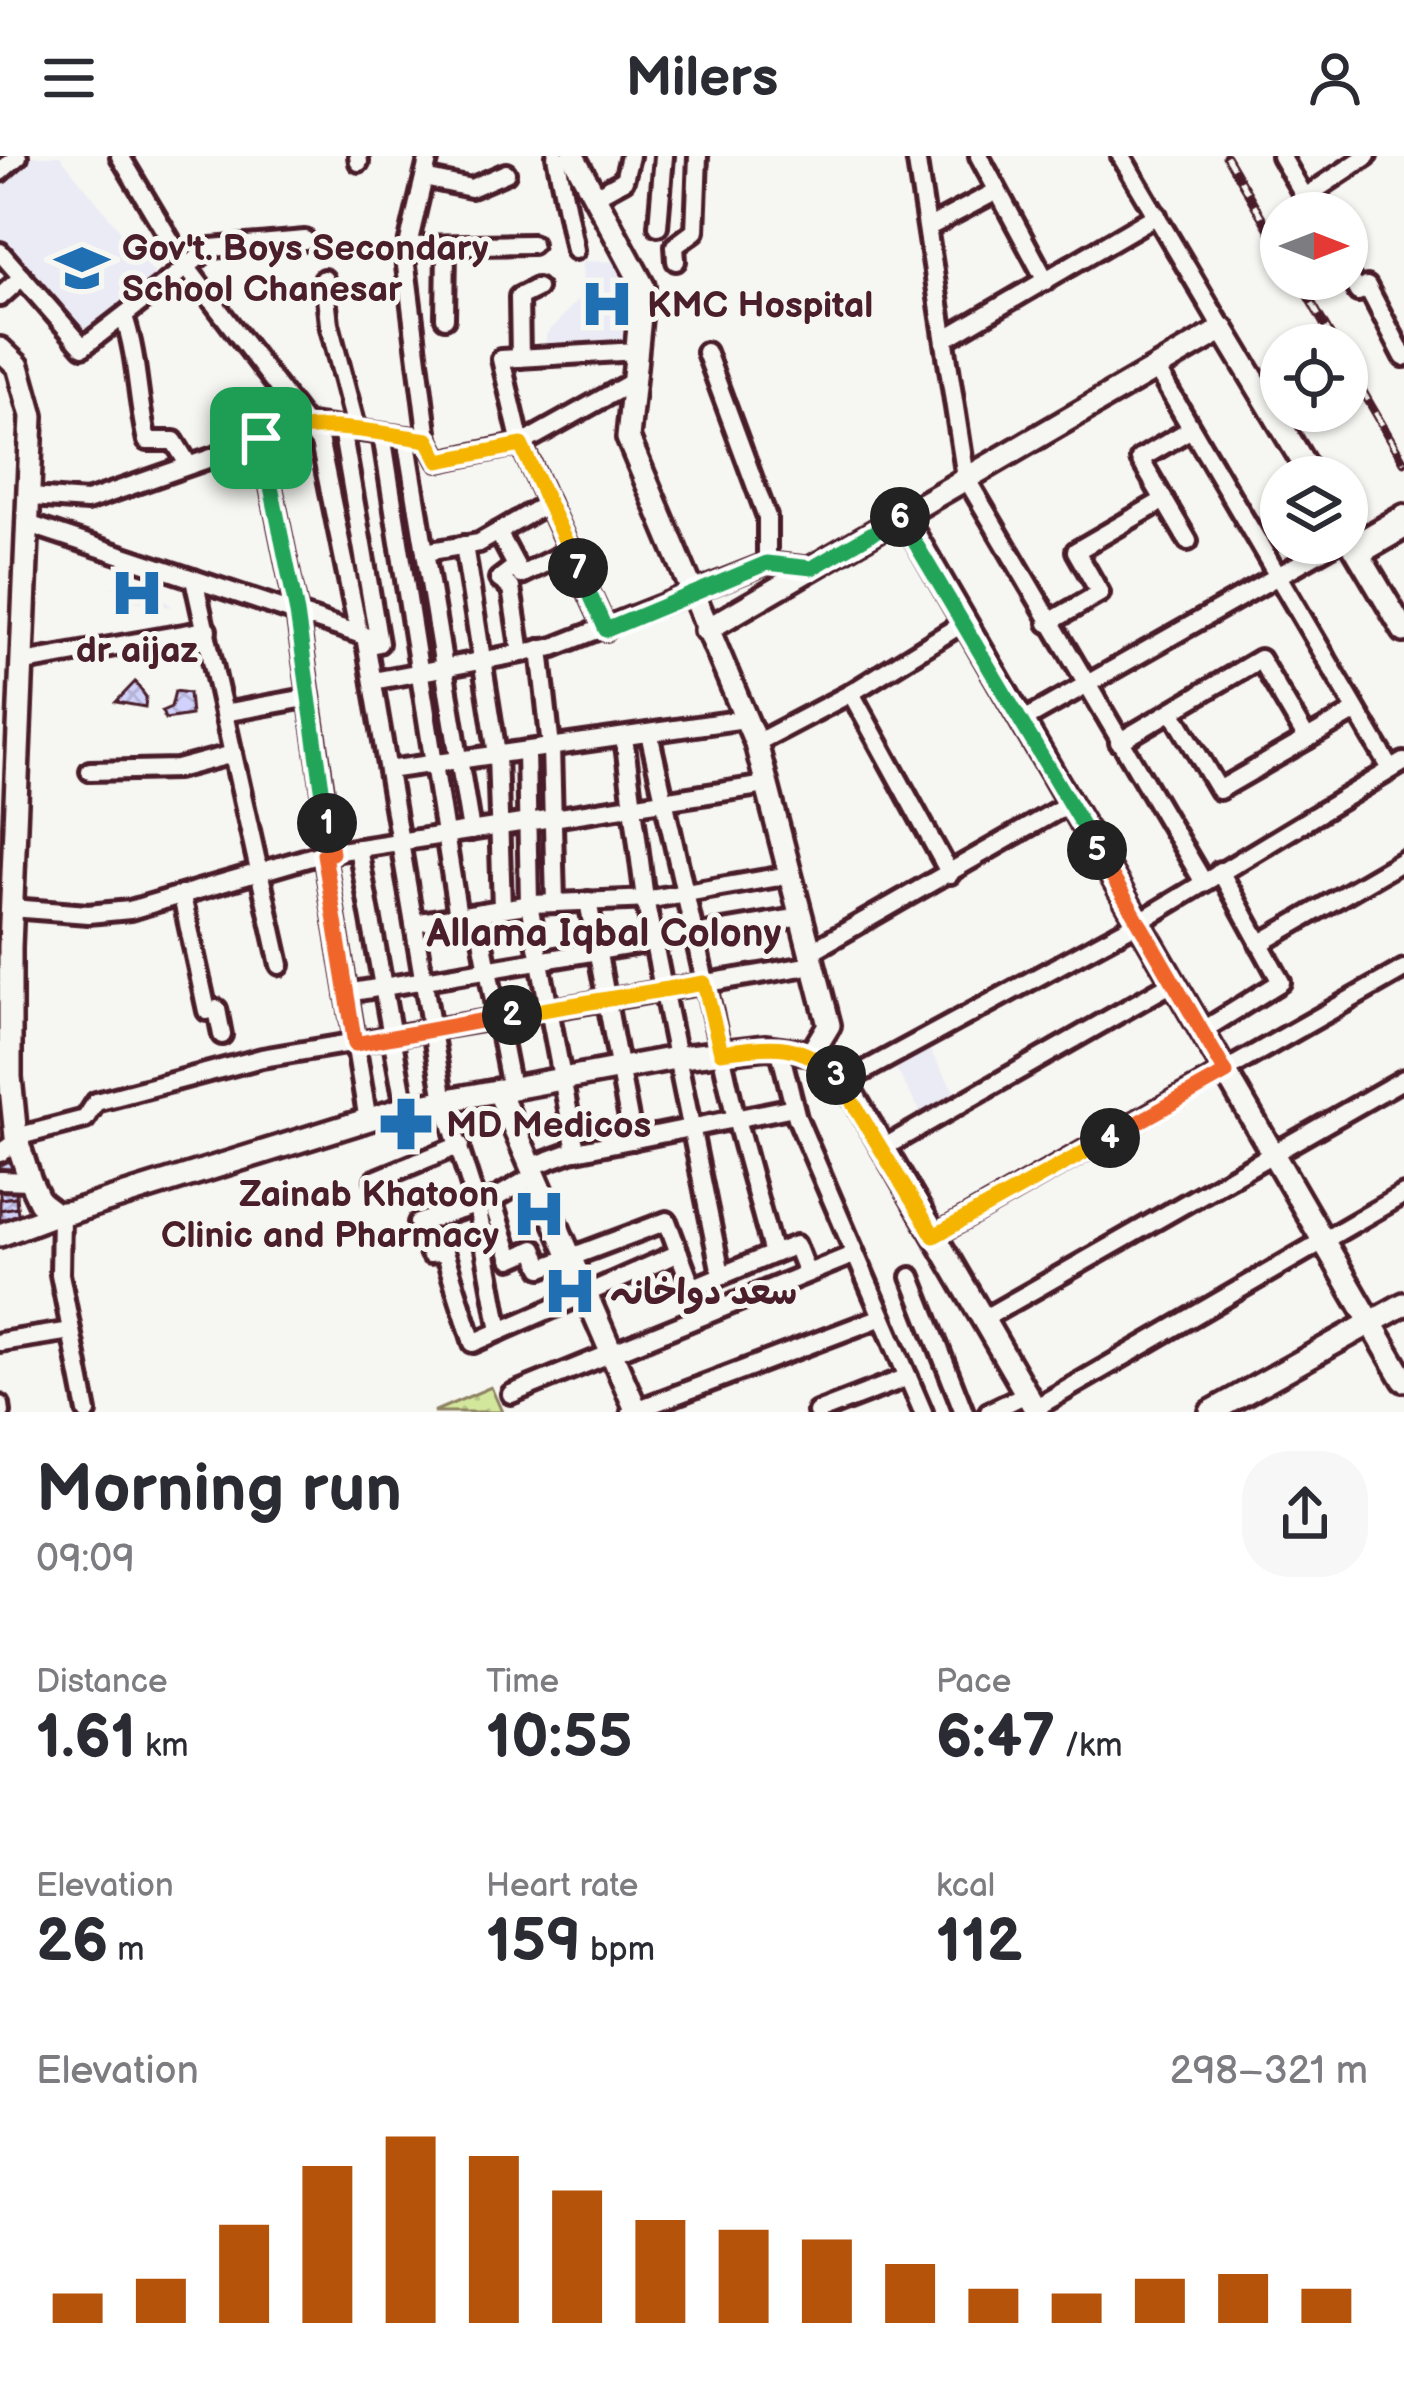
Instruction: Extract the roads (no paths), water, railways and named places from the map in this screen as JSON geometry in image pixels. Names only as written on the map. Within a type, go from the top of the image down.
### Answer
[{"type":"street","points":[[0,172],[18,156]]},
{"type":"street","points":[[120,156],[185,265],[320,443],[373,681],[444,1101],[511,1258],[534,1249],[542,1268],[667,1221],[692,1288],[796,1245],[807,1274]]},
{"type":"street","points":[[429,156],[408,247],[428,440],[439,461],[521,445],[634,381]]},
{"type":"street","points":[[556,156],[575,250]]},
{"type":"street","points":[[573,156],[643,286],[628,438],[756,743],[829,1025],[812,1053]]},
{"type":"street","points":[[595,196],[624,180],[630,156]]},
{"type":"street","points":[[658,226],[664,156]]},
{"type":"street","points":[[676,261],[674,247],[695,231],[698,156]]},
{"type":"street","points":[[916,156],[931,226],[966,478],[1084,686],[1203,881]]},
{"type":"street","points":[[980,156],[1046,281]]},
{"type":"street","points":[[1121,156],[1299,456]]},
{"type":"street","points":[[1281,156],[1302,192]]},
{"type":"street","points":[[1323,156],[1336,175]]},
{"type":"street","points":[[1321,192],[1336,175],[1367,156]]},
{"type":"street","points":[[424,178],[471,188],[506,173]]},
{"type":"street","points":[[931,226],[997,191]]},
{"type":"street","points":[[948,338],[1157,215]]},
{"type":"street","points":[[0,251],[83,347],[211,248],[305,240]]},
{"type":"street","points":[[408,247],[532,244]]},
{"type":"street","points":[[445,318],[446,248]]},
{"type":"street","points":[[0,297],[22,277]]},
{"type":"street","points":[[32,525],[380,643],[324,279]]},
{"type":"street","points":[[520,358],[519,297],[537,287]]},
{"type":"street","points":[[1368,288],[1404,357]]},
{"type":"street","points":[[124,317],[135,348],[135,390],[147,441],[174,441],[188,464]]},
{"type":"street","points":[[706,629],[1223,328]]},
{"type":"street","points":[[0,349],[18,366],[28,388],[32,497],[11,908],[11,1144],[40,1202],[58,1214]]},
{"type":"street","points":[[606,630],[521,445],[501,359],[637,350]]},
{"type":"street","points":[[706,352],[767,517],[767,563]]},
{"type":"street","points":[[844,1082],[1139,922],[1398,766],[1356,711],[1156,368]]},
{"type":"street","points":[[32,497],[87,501],[309,424],[428,440]]},
{"type":"street","points":[[1189,541],[1140,459],[1191,429]]},
{"type":"street","points":[[382,434],[447,835],[488,969],[505,1089],[532,1171],[635,1411],[882,1317]]},
{"type":"street","points":[[406,437],[471,831]]},
{"type":"street","points":[[261,438],[297,613],[368,1120]]},
{"type":"street","points":[[1048,623],[1100,592],[1076,551],[1164,500]]},
{"type":"street","points":[[425,551],[464,545],[548,503]]},
{"type":"street","points":[[1368,532],[1404,514]]},
{"type":"street","points":[[903,515],[1404,1380]]},
{"type":"street","points":[[1368,538],[1404,530]]},
{"type":"street","points":[[497,532],[521,575],[570,550]]},
{"type":"street","points":[[464,545],[497,754],[502,908]]},
{"type":"street","points":[[373,681],[540,649],[606,630],[767,563],[812,568]]},
{"type":"street","points":[[1022,721],[1303,564]]},
{"type":"street","points":[[1362,564],[1404,631]]},
{"type":"street","points":[[516,566],[499,579],[511,588],[521,653]]},
{"type":"street","points":[[194,579],[280,964]]},
{"type":"street","points":[[756,743],[851,693],[965,622]]},
{"type":"street","points":[[25,662],[207,629]]},
{"type":"street","points":[[540,649],[551,747],[555,903]]},
{"type":"street","points":[[1119,742],[1260,659],[1307,739]]},
{"type":"street","points":[[851,693],[950,874]]},
{"type":"street","points":[[224,713],[306,698]]},
{"type":"street","points":[[1172,711],[1219,790],[1356,711]]},
{"type":"street","points":[[388,770],[745,719]]},
{"type":"street","points":[[649,733],[736,1119],[773,1254]]},
{"type":"street","points":[[624,736],[645,899],[721,1274]]},
{"type":"street","points":[[526,751],[529,904],[576,1151]]},
{"type":"street","points":[[90,771],[177,769],[232,754]]},
{"type":"street","points":[[11,908],[88,914],[130,910],[328,853],[766,785]]},
{"type":"street","points":[[11,1144],[85,1119],[96,1102],[262,1058],[704,983],[811,958],[1070,803]]},
{"type":"street","points":[[358,848],[405,1108]]},
{"type":"street","points":[[1258,944],[1404,860]]},
{"type":"street","points":[[1202,1031],[1281,982],[1220,871]]},
{"type":"street","points":[[414,923],[529,904],[645,899],[790,875]]},
{"type":"street","points":[[182,896],[207,1011],[217,1009],[222,1035]]},
{"type":"street","points":[[587,901],[632,1140]]},
{"type":"street","points":[[347,993],[801,917]]},
{"type":"street","points":[[934,1236],[1404,969]]},
{"type":"street","points":[[883,1148],[1174,982]]},
{"type":"street","points":[[779,1047],[794,1107],[922,1412]]},
{"type":"street","points":[[0,1235],[405,1108],[676,1058],[779,1047],[812,1053],[844,1082],[1033,1405]]},
{"type":"street","points":[[983,1319],[1404,1078]]},
{"type":"street","points":[[679,1252],[473,1343],[444,1252],[430,1254],[418,1222],[485,1203],[532,1171],[576,1151],[794,1107]]},
{"type":"street","points":[[375,1180],[460,1145]]},
{"type":"street","points":[[0,1180],[30,1181]]},
{"type":"street","points":[[989,1412],[1033,1405],[1404,1194]]},
{"type":"street","points":[[485,1203],[500,1331]]},
{"type":"street","points":[[58,1214],[60,1274],[87,1412]]},
{"type":"street","points":[[511,1394],[855,1254]]},
{"type":"street","points":[[911,1276],[964,1412]]},
{"type":"street","points":[[1211,1412],[1404,1304]]},
{"type":"street","points":[[0,1342],[71,1331]]},
{"type":"street","points":[[818,1412],[908,1377]]},
{"type":"railway","points":[[1226,156],[1260,214]]},
{"type":"railway","points":[[1310,300],[1324,324]]},
{"type":"railway","points":[[1368,400],[1404,462]]},
{"type":"place","name":"Gov't. Boys Secondary School Chanesar","points":[[82,268]]},
{"type":"place","name":"KMC Hospital","points":[[607,304]]},
{"type":"place","name":"dr aijaz","points":[[137,593]]},
{"type":"place","name":"MD Medicos","points":[[406,1124]]},
{"type":"place","name":"Zainab Khatoon Clinic and Pharmacy","points":[[539,1214]]},
{"type":"place","name":"سعد دواخانہ","points":[[570,1291]]},
{"type":"district","name":"Allama Iqbal Colony","points":[[604,932]]}]
